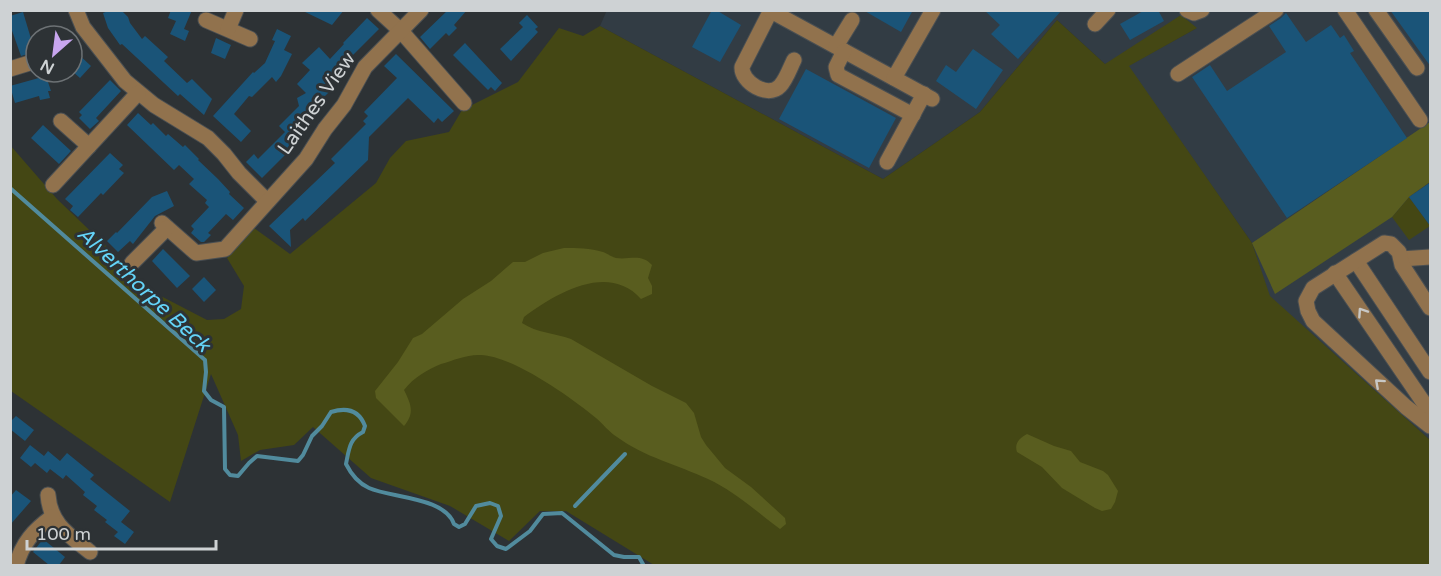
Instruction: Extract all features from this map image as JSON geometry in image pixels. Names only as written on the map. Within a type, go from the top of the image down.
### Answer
[{"type":"street","points":[[228,29],[236,10]]},
{"type":"street","points":[[378,10],[400,31],[464,103]]},
{"type":"street","name":"Laithes View","points":[[132,262],[165,225],[196,254],[225,249],[306,159],[344,105],[365,67],[421,10]]},
{"type":"street","points":[[794,60],[780,86],[774,90],[766,91],[746,79],[741,73],[749,52],[771,10],[928,96],[913,115],[887,162]]},
{"type":"street","points":[[894,78],[933,10]]},
{"type":"street","points":[[1095,24],[1108,10]]},
{"type":"street","points":[[1187,10],[1194,13],[1202,10]]},
{"type":"street","points":[[1178,74],[1276,10]]},
{"type":"street","points":[[1345,10],[1420,120]]},
{"type":"street","points":[[1376,10],[1417,68]]},
{"type":"street","points":[[206,20],[250,39]]},
{"type":"street","points":[[852,20],[840,48],[836,67],[838,75],[913,115]]},
{"type":"street","points":[[84,38],[138,93],[208,138],[267,201]]},
{"type":"street","points":[[53,185],[138,93]]},
{"type":"street","points":[[62,121],[89,146]]},
{"type":"street","points":[[1429,419],[1313,321],[1306,301],[1313,288],[1384,243],[1391,244],[1399,252],[1402,265],[1431,308]]},
{"type":"street","points":[[1401,259],[1431,257]]},
{"type":"street","points":[[1356,261],[1431,372]]},
{"type":"street","points":[[1335,273],[1429,419]]},
{"type":"street","points":[[48,495],[52,516],[64,531],[90,552]]},
{"type":"street","points":[[16,566],[27,539],[35,529],[52,516]]},
{"type":"shaded area","points":[[607,10],[1430,11],[1430,440],[1269,296],[1252,243],[1128,66],[1197,28],[1105,64],[1057,20],[980,112],[883,179],[600,26]]},
{"type":"green space","points":[[1181,15],[1197,28],[1129,66],[1252,243],[1270,296],[1430,440],[1430,565],[654,565],[566,511],[540,511],[509,541],[450,506],[371,478],[313,427],[294,445],[260,450],[241,461],[238,435],[211,374],[170,502],[11,391],[10,145],[57,199],[155,293],[207,320],[224,319],[241,309],[244,286],[227,258],[254,228],[290,254],[376,183],[390,158],[406,141],[449,132],[462,110],[518,82],[559,28],[583,36],[600,26],[883,179],[980,112],[1057,20],[1105,64]]},
{"type":"green space","points":[[1430,122],[1430,182],[1409,197],[1392,217],[1275,294],[1252,243]]},
{"type":"green space","points":[[1409,197],[1430,226],[1409,240],[1392,217]]},
{"type":"green space","points":[[564,248],[593,250],[616,258],[648,261],[652,265],[648,278],[652,286],[652,294],[641,299],[628,288],[613,283],[598,282],[566,291],[551,299],[524,317],[522,323],[534,329],[571,339],[686,403],[694,413],[701,437],[725,468],[751,487],[785,518],[786,524],[780,529],[727,489],[627,444],[558,390],[525,370],[494,357],[476,355],[461,358],[436,366],[416,378],[404,390],[411,413],[404,426],[376,398],[375,391],[413,338],[422,334],[463,299],[491,281],[513,262],[525,262],[543,253]]},
{"type":"green space","points":[[1027,434],[1071,451],[1080,462],[1108,475],[1118,491],[1111,509],[1102,511],[1095,508],[1062,488],[1042,467],[1017,452],[1018,441]]},
{"type":"building","points":[[121,10],[142,39],[145,36],[168,57],[164,61],[187,83],[192,79],[212,99],[204,115],[180,94],[178,96],[122,44],[120,45],[108,28],[103,13]]},
{"type":"building","points":[[171,10],[192,10],[184,29],[189,31],[185,41],[170,34],[176,21],[168,18]]},
{"type":"building","points":[[301,10],[344,10],[332,25]]},
{"type":"building","points":[[448,10],[467,10],[454,25],[457,28],[449,36],[446,33],[430,49],[420,37]]},
{"type":"building","points":[[712,10],[716,10],[741,25],[720,62],[692,47]]},
{"type":"building","points":[[863,10],[913,10],[901,32]]},
{"type":"building","points":[[984,10],[1062,10],[1018,59],[991,34],[1000,25]]},
{"type":"building","points":[[1145,10],[1158,10],[1164,21],[1130,40],[1120,24]]},
{"type":"building","points":[[1390,10],[1431,10],[1431,67]]},
{"type":"building","points":[[23,12],[27,24],[24,24],[24,55],[21,56],[10,25],[10,16]]},
{"type":"building","points":[[1286,13],[1306,42],[1331,25],[1340,38],[1344,35],[1354,51],[1350,53],[1407,138],[1287,218],[1192,77],[1210,65],[1227,91],[1286,52],[1269,26]]},
{"type":"building","points":[[527,15],[538,27],[535,29],[538,32],[511,61],[500,49],[523,27],[519,23]]},
{"type":"building","points":[[367,18],[379,29],[350,58],[353,60],[329,84],[333,88],[320,101],[325,106],[288,148],[290,150],[262,178],[246,162],[254,154],[258,159],[285,132],[279,126],[299,106],[297,98],[306,93],[297,84],[310,70],[302,63],[319,47],[330,59]]},
{"type":"building","points":[[277,29],[291,36],[284,50],[292,54],[276,82],[272,77],[252,97],[249,96],[234,114],[251,131],[241,142],[213,116],[253,72],[265,63],[275,41],[272,40]]},
{"type":"building","points":[[216,38],[231,45],[225,59],[211,53]]},
{"type":"building","points":[[465,43],[502,83],[495,91],[491,87],[488,90],[453,55]]},
{"type":"building","points":[[973,49],[1003,70],[976,109],[936,81],[946,65],[956,72]]},
{"type":"building","points":[[396,54],[454,111],[442,122],[438,118],[434,123],[408,98],[369,137],[368,160],[305,221],[303,218],[290,230],[291,247],[269,226],[335,163],[331,159],[366,124],[363,121],[368,116],[364,112],[397,78],[384,66]]},
{"type":"building","points":[[84,60],[91,66],[84,74]]},
{"type":"building","points":[[806,69],[896,118],[869,168],[779,119]]},
{"type":"building","points":[[110,80],[121,91],[96,118],[99,121],[90,129],[79,118],[82,115],[79,112]]},
{"type":"building","points":[[24,82],[24,84],[49,84],[50,98],[40,100],[39,96],[15,103],[10,86]]},
{"type":"building","points":[[138,113],[166,136],[168,134],[183,147],[185,145],[244,208],[233,220],[226,214],[208,233],[211,235],[204,242],[191,233],[194,229],[191,226],[209,207],[205,203],[207,200],[189,184],[194,179],[179,165],[174,170],[127,125]]},
{"type":"building","points":[[43,125],[71,151],[59,164],[31,138]]},
{"type":"building","points":[[110,153],[123,165],[119,169],[124,173],[78,217],[70,210],[73,206],[65,199]]},
{"type":"building","points":[[1431,182],[1431,227],[1409,197]]},
{"type":"building","points":[[167,191],[174,206],[155,216],[133,244],[130,241],[118,252],[107,241],[152,197]]},
{"type":"building","points":[[163,249],[190,276],[177,288],[152,261]]},
{"type":"building","points":[[204,277],[216,290],[204,302],[192,289]]},
{"type":"building","points":[[16,416],[34,430],[25,441],[10,429],[10,422]]},
{"type":"building","points":[[30,445],[44,456],[48,451],[60,461],[67,453],[94,475],[90,479],[130,511],[121,522],[134,532],[125,544],[114,536],[118,532],[94,510],[97,506],[83,495],[85,492],[66,475],[63,479],[50,469],[47,473],[35,463],[31,467],[20,458]]},
{"type":"building","points":[[16,490],[31,501],[10,525],[10,497]]},
{"type":"building","points":[[43,539],[65,557],[59,565],[49,565],[33,552]]},
{"type":"waterway","name":"Alverthorpe Beck","points":[[10,188],[205,360],[204,391],[211,400],[224,407],[225,469],[230,475],[238,476],[257,456],[298,461],[312,436],[331,412],[352,411],[359,416],[365,426],[363,432],[352,442],[346,464],[355,478],[365,486],[429,503],[449,515],[454,524],[459,527],[465,524],[476,506],[490,503],[498,506],[501,516],[491,539],[497,546],[506,549],[530,531],[543,514],[562,513],[614,555],[639,557],[644,566]]},
{"type":"waterway","points":[[575,506],[625,454]]}]
